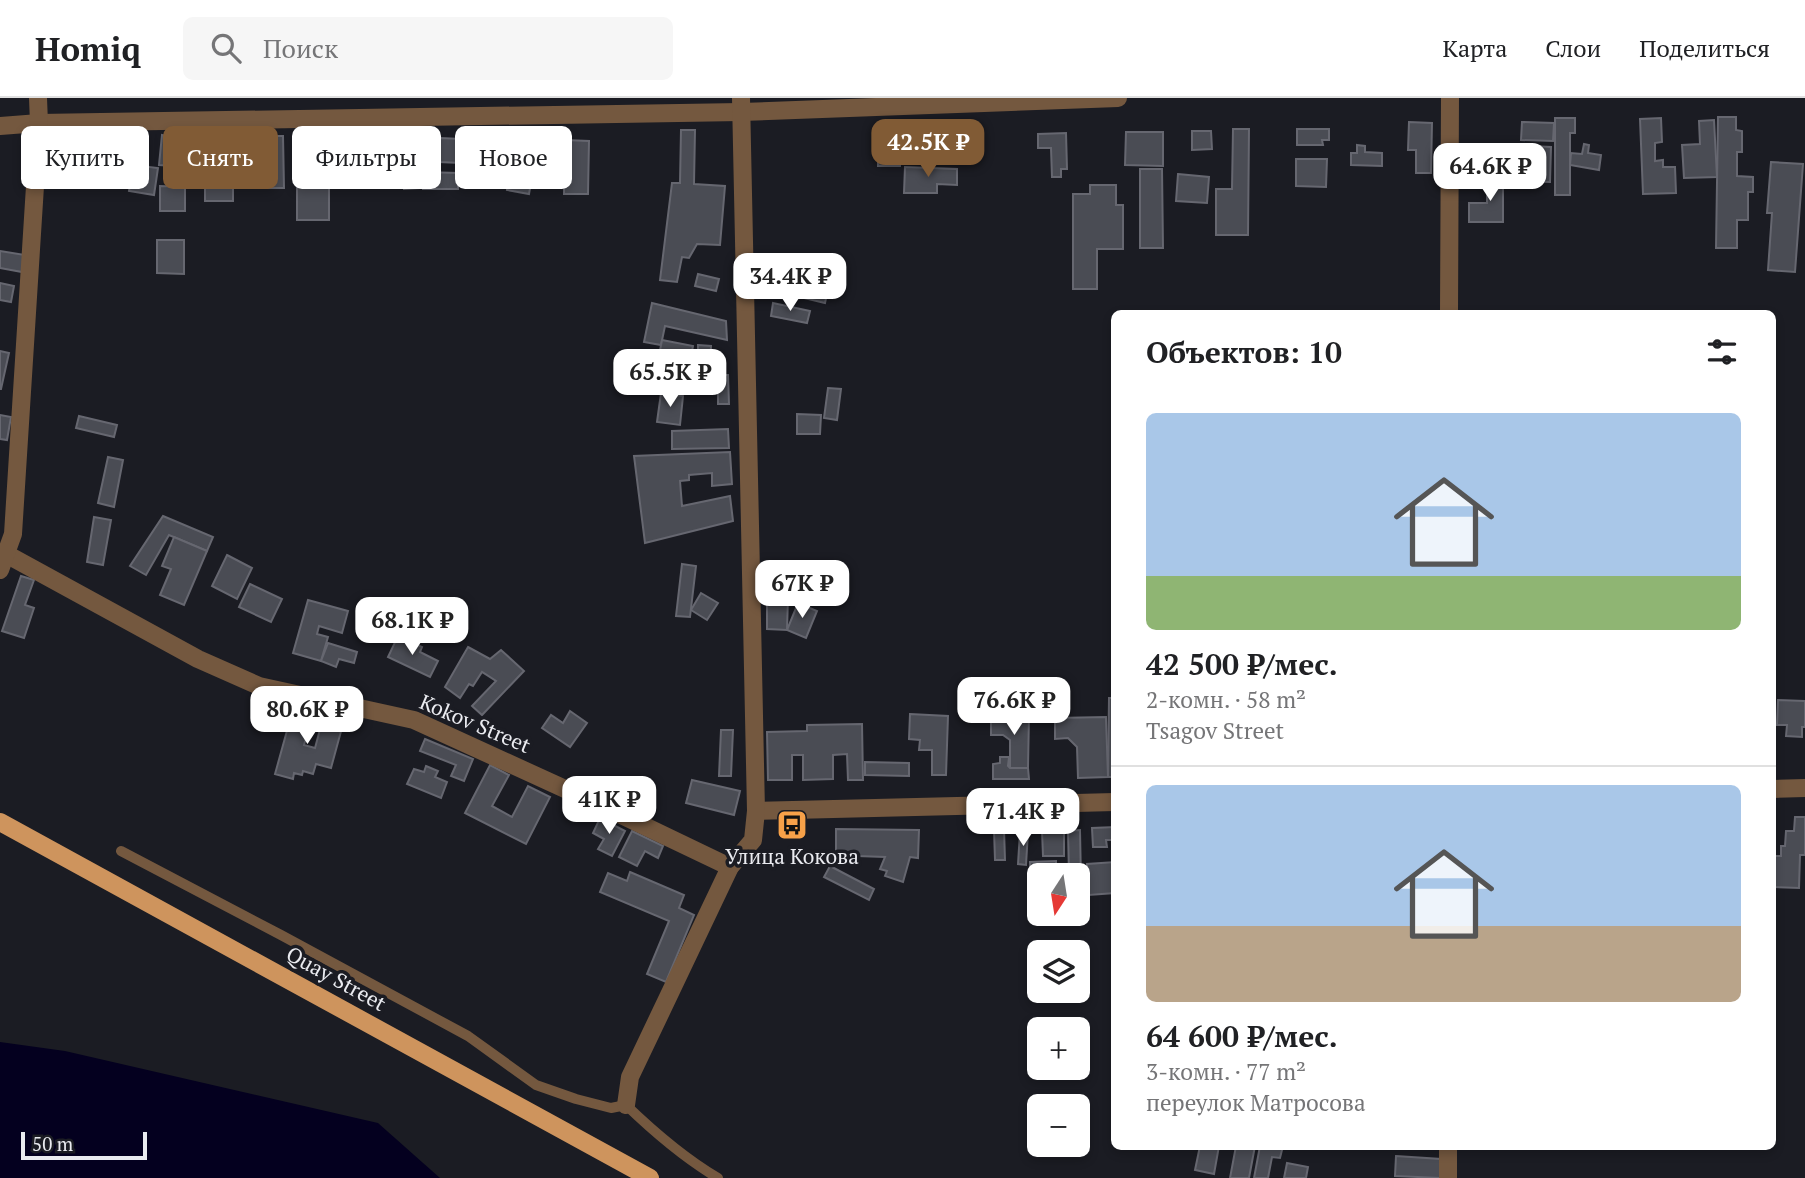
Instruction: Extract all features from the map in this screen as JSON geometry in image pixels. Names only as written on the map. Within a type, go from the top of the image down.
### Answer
[{"type":"main road","name":"Quay Street","points":[[0,822],[650,1178]]},
{"type":"street","points":[[3,562],[13,534],[39,123],[38,98]]},
{"type":"street","points":[[0,126],[741,105],[1118,98]]},
{"type":"street","points":[[1449,310],[1450,98]]},
{"type":"street","points":[[626,1105],[630,1077],[730,867],[753,840],[756,811],[741,105]]},
{"type":"street","name":"Kokov Street","points":[[3,562],[198,659],[260,686],[414,720],[730,867]]},
{"type":"street","points":[[1776,789],[1805,788]]},
{"type":"street","points":[[756,811],[1111,802]]},
{"type":"street","points":[[1448,1150],[1448,1178]]},
{"type":"lane","points":[[121,850],[468,1036],[536,1085],[611,1108],[626,1105],[654,1133],[718,1178]]},
{"type":"water","points":[[0,1042],[65,1051],[378,1123],[440,1178],[0,1178]]},
{"type":"building","points":[[1718,117],[1736,117],[1736,130],[1742,131],[1742,152],[1737,152],[1737,176],[1753,177],[1753,192],[1748,192],[1748,220],[1737,220],[1737,248],[1716,248]]},
{"type":"building","points":[[1555,118],[1575,118],[1575,133],[1570,133],[1570,195],[1555,195]]},
{"type":"building","points":[[1661,118],[1662,142],[1655,143],[1655,161],[1663,160],[1663,167],[1675,167],[1676,193],[1643,194],[1640,119]]},
{"type":"building","points":[[1714,120],[1717,177],[1684,178],[1682,145],[1700,144],[1699,121]]},
{"type":"building","points":[[1409,122],[1432,123],[1431,173],[1416,173],[1416,150],[1408,150]]},
{"type":"building","points":[[1522,122],[1554,123],[1553,141],[1521,140]]},
{"type":"building","points":[[1233,129],[1249,129],[1248,235],[1216,235],[1216,189],[1232,189]]},
{"type":"building","points":[[1297,129],[1329,129],[1329,140],[1322,140],[1323,145],[1297,145]]},
{"type":"building","points":[[681,130],[695,130],[694,184],[725,186],[720,245],[697,244],[689,258],[682,257],[677,282],[660,280],[672,183],[680,183]]},
{"type":"building","points":[[1192,131],[1211,131],[1212,149],[1192,150]]},
{"type":"building","points":[[1126,132],[1163,132],[1163,166],[1125,165]]},
{"type":"building","points":[[1066,133],[1067,169],[1061,169],[1061,177],[1052,177],[1051,148],[1038,148],[1038,134]]},
{"type":"building","points":[[162,135],[163,165],[159,165]]},
{"type":"building","points":[[278,136],[283,136],[284,188],[278,188]]},
{"type":"building","points":[[878,136],[901,136],[900,166],[878,166]]},
{"type":"building","points":[[441,138],[455,139],[455,163],[441,162]]},
{"type":"building","points":[[572,140],[589,141],[588,194],[564,194],[564,189],[572,189]]},
{"type":"building","points":[[1584,144],[1589,145],[1588,153],[1601,155],[1599,170],[1570,165],[1571,153],[1582,154]]},
{"type":"building","points":[[1357,145],[1365,146],[1365,152],[1382,153],[1382,166],[1351,165],[1351,153],[1357,153]]},
{"type":"building","points":[[1507,145],[1551,147],[1550,182],[1506,181]]},
{"type":"building","points":[[1296,159],[1327,159],[1326,187],[1296,186]]},
{"type":"building","points":[[1771,162],[1803,164],[1795,272],[1768,270],[1772,213],[1767,213]]},
{"type":"building","points":[[149,167],[158,168],[154,195],[129,191],[149,189]]},
{"type":"building","points":[[905,167],[957,169],[957,185],[937,184],[937,193],[904,193]]},
{"type":"building","points":[[1140,169],[1162,169],[1163,248],[1140,248]]},
{"type":"building","points":[[441,172],[455,173],[455,189],[441,189]]},
{"type":"building","points":[[1178,174],[1209,177],[1207,203],[1176,201]]},
{"type":"building","points":[[1487,176],[1503,176],[1503,222],[1469,222],[1469,203],[1487,203]]},
{"type":"building","points":[[1090,185],[1116,185],[1116,205],[1123,205],[1123,249],[1097,249],[1097,289],[1073,289],[1073,194],[1090,194]]},
{"type":"building","points":[[160,186],[163,189],[185,189],[185,211],[160,211]]},
{"type":"building","points":[[205,189],[233,189],[233,201],[205,201]]},
{"type":"building","points":[[297,189],[329,189],[329,220],[297,220]]},
{"type":"building","points":[[507,189],[530,189],[529,194]]},
{"type":"building","points":[[157,240],[184,240],[184,274],[157,273]]},
{"type":"building","points":[[0,251],[25,255],[22,272],[0,268]]},
{"type":"building","points":[[805,259],[806,272],[795,273],[796,281],[780,282],[780,275],[765,276],[764,261]]},
{"type":"building","points":[[811,267],[832,272],[825,303],[804,298]]},
{"type":"building","points":[[698,274],[719,279],[716,291],[695,286]]},
{"type":"building","points":[[0,283],[14,286],[11,302],[0,300]]},
{"type":"building","points":[[652,303],[726,321],[727,340],[665,326],[661,345],[644,342]]},
{"type":"building","points":[[773,303],[810,311],[807,323],[771,316]]},
{"type":"building","points":[[662,340],[693,346],[688,372],[657,366]]},
{"type":"building","points":[[698,345],[711,346],[710,374],[700,374],[701,363],[690,363],[691,355],[698,355]]},
{"type":"building","points":[[0,351],[9,353],[1,389],[0,389]]},
{"type":"building","points":[[718,375],[728,375],[729,404],[718,404]]},
{"type":"building","points":[[828,388],[841,389],[837,420],[824,418]]},
{"type":"building","points":[[661,393],[683,396],[680,425],[657,422]]},
{"type":"building","points":[[797,414],[821,415],[820,434],[797,434]]},
{"type":"building","points":[[0,415],[11,417],[7,440],[0,439]]},
{"type":"building","points":[[79,416],[117,425],[114,437],[76,428]]},
{"type":"building","points":[[728,429],[729,448],[672,449],[672,431]]},
{"type":"building","points":[[730,452],[732,484],[712,486],[712,473],[689,475],[689,480],[680,481],[682,506],[730,496],[733,521],[645,543],[634,456]]},
{"type":"building","points":[[108,457],[123,460],[114,507],[98,503]]},
{"type":"building","points":[[163,516],[213,537],[207,551],[169,535],[146,575],[130,566]]},
{"type":"building","points":[[94,517],[111,520],[103,565],[87,562]]},
{"type":"building","points":[[174,537],[207,551],[184,605],[160,595],[171,569],[162,566]]},
{"type":"building","points":[[227,555],[252,568],[237,599],[212,586]]},
{"type":"building","points":[[682,564],[696,566],[690,617],[676,616]]},
{"type":"building","points":[[769,568],[805,574],[806,569],[825,572],[821,593],[766,584]]},
{"type":"building","points":[[21,576],[34,580],[25,605],[34,608],[24,638],[2,631]]},
{"type":"building","points":[[250,584],[282,599],[271,622],[239,607]]},
{"type":"building","points":[[701,593],[718,603],[707,620],[691,610]]},
{"type":"building","points":[[767,598],[788,598],[787,630],[767,629]]},
{"type":"building","points":[[308,600],[348,611],[342,633],[319,626],[317,634],[328,637],[321,661],[293,653]]},
{"type":"building","points":[[798,603],[817,611],[806,638],[787,630]]},
{"type":"building","points":[[398,636],[422,647],[420,652],[438,661],[430,677],[388,657]]},
{"type":"building","points":[[328,643],[357,652],[354,663],[339,659],[336,667],[321,661]]},
{"type":"building","points":[[468,647],[490,659],[501,650],[524,671],[482,715],[472,706],[496,681],[482,672],[473,686],[469,684],[460,698],[445,687]]},
{"type":"building","points":[[1109,698],[1111,698],[1111,777],[1108,777]]},
{"type":"building","points":[[1778,700],[1805,701],[1805,727],[1802,727],[1802,737],[1786,736],[1787,725],[1777,725]]},
{"type":"building","points":[[293,709],[312,715],[304,745],[315,748],[323,718],[343,724],[331,768],[316,764],[313,774],[303,771],[302,775],[294,773],[293,779],[275,774]]},
{"type":"building","points":[[570,711],[587,723],[570,747],[542,728],[551,715],[563,723]]},
{"type":"building","points":[[910,714],[948,716],[946,775],[932,775],[932,750],[919,750],[920,740],[909,739]]},
{"type":"building","points":[[991,715],[1029,716],[1028,768],[1010,768],[1010,740],[1003,735],[991,735]]},
{"type":"building","points":[[1106,717],[1108,777],[1078,778],[1077,747],[1068,738],[1055,739],[1055,718]]},
{"type":"building","points":[[862,724],[863,780],[848,780],[847,754],[833,755],[833,779],[803,780],[803,755],[792,755],[792,780],[768,780],[767,732],[807,731],[807,725]]},
{"type":"building","points":[[721,730],[733,730],[731,776],[719,776]]},
{"type":"building","points":[[425,739],[473,759],[464,781],[451,776],[456,765],[420,751]]},
{"type":"building","points":[[1000,757],[1009,757],[1010,768],[1028,768],[1029,779],[993,779],[993,764],[1000,763]]},
{"type":"building","points":[[865,762],[909,763],[909,776],[865,775]]},
{"type":"building","points":[[490,765],[509,775],[492,806],[512,817],[528,786],[550,797],[526,844],[465,813]]},
{"type":"building","points":[[426,766],[438,771],[435,777],[447,782],[441,798],[407,784],[414,769],[424,772]]},
{"type":"building","points":[[692,780],[740,791],[734,815],[686,803]]},
{"type":"building","points":[[1795,817],[1805,817],[1805,855],[1800,855],[1799,888],[1776,887],[1776,856],[1781,856],[1781,846],[1785,846],[1786,831],[1794,831]]},
{"type":"building","points":[[600,818],[625,831],[612,856],[598,849],[604,839],[593,833]]},
{"type":"building","points":[[1111,827],[1111,840],[1106,840],[1107,847],[1093,847],[1092,828]]},
{"type":"building","points":[[836,829],[919,830],[918,858],[910,857],[903,882],[885,876],[887,871],[880,869],[885,857],[836,852]]},
{"type":"building","points":[[1004,829],[1005,860],[995,860],[994,830]]},
{"type":"building","points":[[1064,830],[1064,856],[1043,856],[1042,831]]},
{"type":"building","points":[[1080,830],[1081,863],[1069,863],[1068,831]]},
{"type":"building","points":[[632,831],[663,846],[658,858],[645,851],[637,866],[619,857]]},
{"type":"building","points":[[1020,832],[1028,832],[1026,865],[1018,864]]},
{"type":"building","points":[[1056,861],[1056,863],[1030,863]]},
{"type":"building","points":[[1111,862],[1111,893],[1090,895],[1090,864]]},
{"type":"building","points":[[830,866],[874,889],[869,900],[824,877]]},
{"type":"building","points":[[630,872],[684,895],[679,908],[694,915],[666,982],[647,974],[669,921],[600,892],[608,873],[627,881]]},
{"type":"building","points":[[1199,1150],[1218,1150],[1214,1174],[1195,1170]]},
{"type":"building","points":[[1235,1150],[1254,1150],[1249,1178],[1230,1178]]},
{"type":"building","points":[[1259,1150],[1282,1150],[1280,1158],[1272,1157],[1268,1178],[1254,1178]]},
{"type":"building","points":[[1396,1156],[1441,1159],[1440,1178],[1395,1176]]},
{"type":"building","points":[[1287,1163],[1308,1167],[1306,1178],[1284,1178]]},
{"type":"place","name":"Улица Кокова","points":[[792,825]]}]
